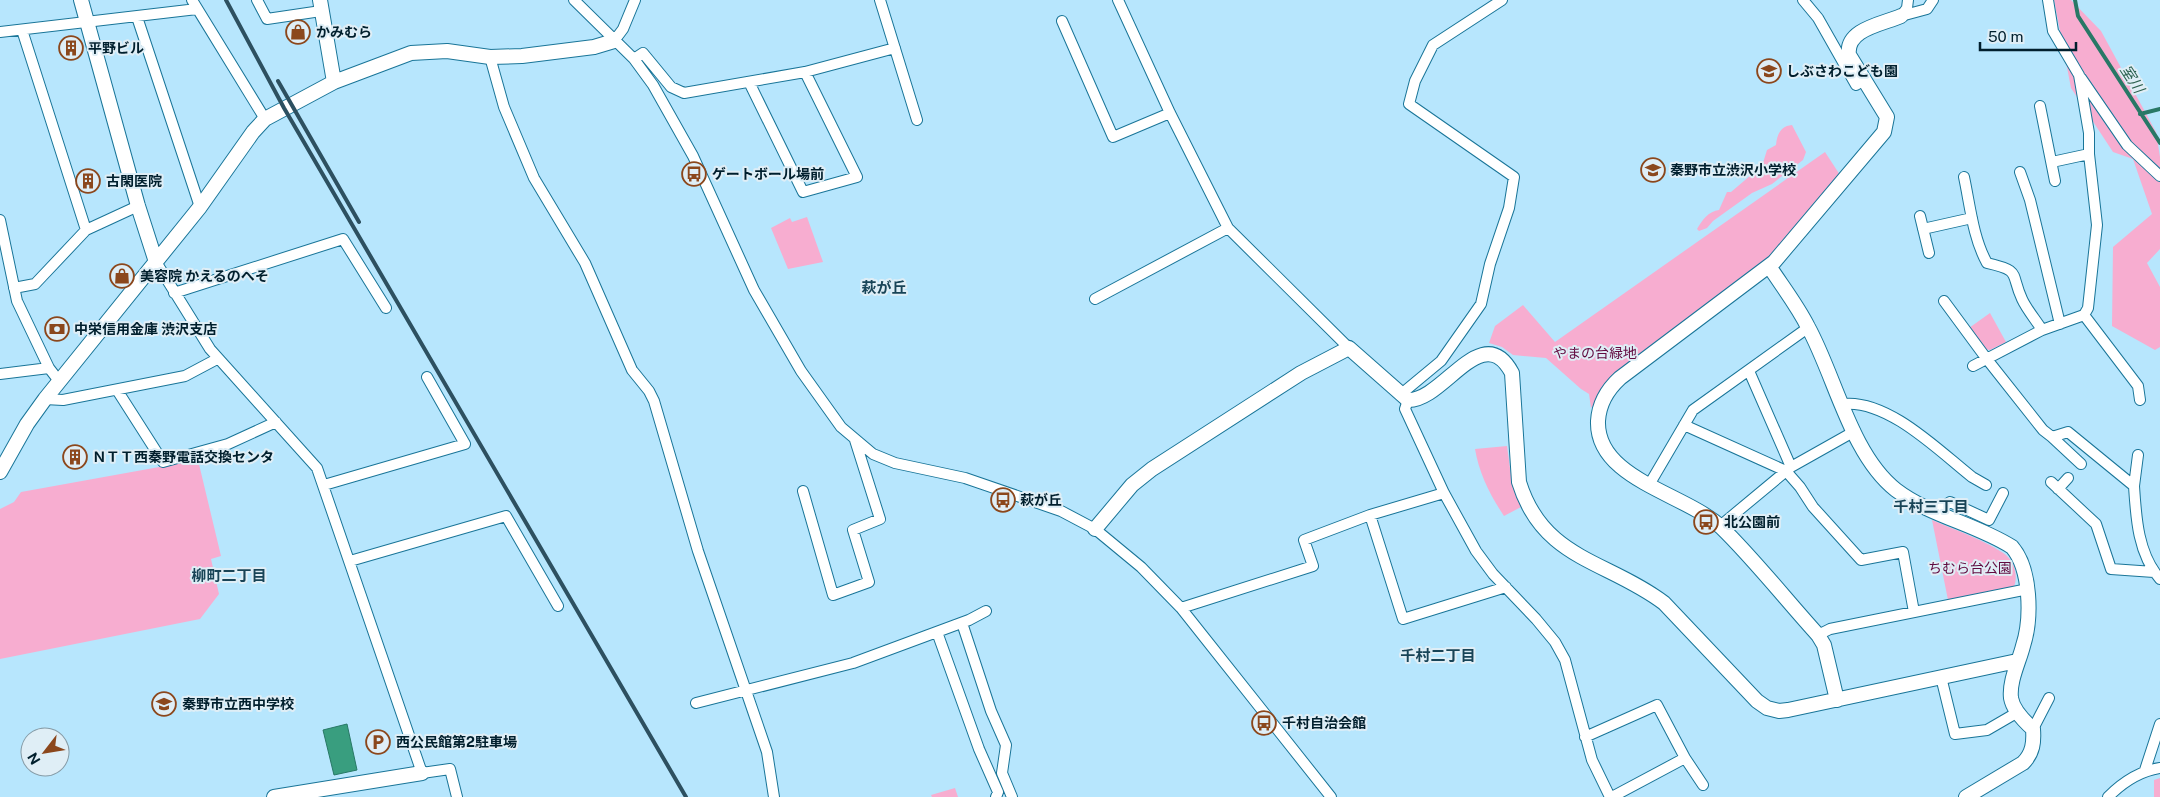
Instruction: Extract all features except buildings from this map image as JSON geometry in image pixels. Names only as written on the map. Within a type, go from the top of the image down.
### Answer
[{"type":"street","points":[[81,0],[138,206],[156,262],[217,359],[312,461],[324,485],[422,773]]},
{"type":"street","points":[[257,0],[267,19],[320,5],[334,82]]},
{"type":"street","points":[[574,0],[614,42],[634,59],[653,85],[681,133],[757,289],[800,371],[841,427],[854,440],[873,454],[895,463],[965,478],[1061,512],[1095,529],[1141,567],[1181,608],[1331,797]]},
{"type":"street","points":[[0,471],[27,424],[45,398],[200,207],[253,132],[265,120],[334,82],[411,53],[447,51],[490,57],[522,56],[614,42],[623,28],[635,0]]},
{"type":"street","points":[[880,0],[917,120]]},
{"type":"street","points":[[1118,0],[1170,113],[1228,228],[1350,348],[1404,398],[1419,399],[1428,395],[1476,357],[1489,355],[1504,360],[1513,379],[1514,436],[1519,482],[1524,498],[1540,526],[1568,550],[1650,593],[1664,603],[1748,692],[1767,708],[1779,711],[1788,710],[2017,661]]},
{"type":"street","points":[[1404,398],[1441,361],[1481,304],[1490,264],[1509,208],[1514,177],[1409,104],[1411,93],[1433,45],[1502,0]]},
{"type":"street","points":[[1803,0],[1818,18],[1856,85],[1864,80]]},
{"type":"street","points":[[1901,16],[1907,8],[1908,0]]},
{"type":"street","points":[[1837,700],[1824,645],[1818,635],[1720,526],[1689,504],[1621,469],[1602,445],[1599,417],[1606,394],[1620,378],[1769,266],[1884,132],[1887,117],[1849,55],[1849,42],[1860,32],[1901,16],[1927,9],[1933,0]]},
{"type":"street","points":[[2048,0],[2053,31],[2079,75],[2127,145],[2160,176]]},
{"type":"street","points":[[0,32],[137,17],[194,4],[265,120]]},
{"type":"street","points":[[137,17],[200,207]]},
{"type":"street","points":[[1062,21],[1113,137],[1170,113]]},
{"type":"street","points":[[22,30],[86,230]]},
{"type":"street","points":[[634,59],[643,53],[671,87],[684,93],[805,72],[895,48]]},
{"type":"street","points":[[490,57],[504,107],[534,178],[585,263],[632,370],[649,390],[654,401],[698,551],[766,752],[774,797]]},
{"type":"street","points":[[749,82],[803,192],[857,177],[805,72]]},
{"type":"street","points":[[1973,366],[2042,330],[2084,315],[2088,308],[2097,225],[2089,154],[2089,133],[2079,75]]},
{"type":"street","points":[[2040,106],[2055,181]]},
{"type":"street","points":[[2052,162],[2089,154]]},
{"type":"street","points":[[2020,172],[2030,200],[2060,324]]},
{"type":"street","points":[[1964,176],[1982,256],[1987,263],[2008,269],[2017,278],[2022,299],[2042,330]]},
{"type":"street","points":[[14,288],[35,284],[86,230],[138,206]]},
{"type":"street","points":[[1920,216],[1929,253]]},
{"type":"street","points":[[1923,229],[1972,218]]},
{"type":"street","points":[[0,220],[17,301],[49,368],[59,381]]},
{"type":"street","points":[[1095,299],[1228,228]]},
{"type":"street","points":[[174,293],[344,239],[386,308]]},
{"type":"street","points":[[1769,266],[1808,327],[1870,463],[1880,476],[1905,496],[2012,547],[2020,556],[2025,568],[2028,589],[2025,640],[2017,661],[2011,697],[2018,712],[2033,729]]},
{"type":"street","points":[[1944,300],[1986,358],[2043,430],[2081,464]]},
{"type":"street","points":[[2084,315],[2138,386],[2140,400]]},
{"type":"street","points":[[1649,485],[1694,410],[1808,327]]},
{"type":"street","points":[[1095,529],[1132,485],[1152,469],[1301,373],[1350,348]]},
{"type":"street","points":[[45,398],[63,400],[185,376],[217,359]]},
{"type":"street","points":[[0,374],[49,368]]},
{"type":"street","points":[[1749,371],[1789,469],[1813,507],[1861,560],[1903,552],[1914,612]]},
{"type":"street","points":[[324,485],[465,444],[427,378]]},
{"type":"street","points":[[116,390],[163,462],[228,444],[276,422]]},
{"type":"street","points":[[1404,398],[1405,409],[1444,492],[1476,551],[1555,642],[1565,660],[1592,760],[1611,797],[1685,758]]},
{"type":"street","points":[[1843,404],[1853,403],[1898,418],[1972,477],[1986,485]]},
{"type":"street","points":[[1684,425],[1789,469]]},
{"type":"street","points":[[1720,526],[1789,469],[1855,431]]},
{"type":"street","points":[[2052,437],[2068,432],[2134,486]]},
{"type":"street","points":[[802,491],[833,595],[869,582],[853,530],[880,519],[854,440]]},
{"type":"street","points":[[2138,455],[2134,486],[2140,538],[2157,575]]},
{"type":"street","points":[[2068,478],[2055,486],[2096,524],[2111,569],[2157,575]]},
{"type":"street","points":[[1181,608],[1313,566],[1304,540],[1370,515],[1444,492]]},
{"type":"street","points":[[1936,511],[1950,502],[1989,520],[2003,493]]},
{"type":"street","points":[[1370,515],[1403,619],[1506,587]]},
{"type":"street","points":[[350,561],[506,516],[558,606]]},
{"type":"street","points":[[1818,635],[1830,629],[2028,589]]},
{"type":"street","points":[[696,703],[854,663],[962,623],[986,611]]},
{"type":"street","points":[[962,623],[991,712],[1006,745],[1002,773],[1012,797]]},
{"type":"street","points":[[937,632],[979,749],[998,792],[996,797]]},
{"type":"street","points":[[1941,677],[1955,734],[1987,730],[2018,712]]},
{"type":"street","points":[[1966,797],[2024,763],[2030,757],[2033,748],[2033,729],[2049,698]]},
{"type":"street","points":[[1585,737],[1657,705],[1685,758],[1703,785]]},
{"type":"street","points":[[2145,770],[2160,724]]},
{"type":"street","points":[[2108,797],[2116,789],[2145,770],[2160,768]]},
{"type":"street","points":[[274,797],[450,769],[457,797]]},
{"type":"green space","points":[[2054,0],[2071,0],[2101,31],[2156,132],[2160,157],[2160,249],[2147,263],[2160,287],[2160,347],[2155,350],[2112,326],[2113,247],[2152,214],[2133,159],[2113,152],[2071,88]]},
{"type":"green space","points":[[1792,125],[1806,152],[1803,160],[1772,184],[1752,193],[1713,221],[1707,228],[1699,231],[1697,229],[1701,222],[1712,212],[1719,210],[1727,192],[1731,192],[1751,175],[1751,167],[1763,163],[1767,150],[1776,145],[1780,131]]},
{"type":"green space","name":"やまの台緑地","points":[[1825,152],[1840,175],[1769,258],[1610,380],[1591,408],[1589,394],[1546,358],[1513,355],[1502,347],[1489,343],[1495,326],[1523,305],[1555,342]]},
{"type":"green space","points":[[807,217],[823,262],[788,269],[771,228],[790,218],[792,222]]},
{"type":"green space","points":[[1990,313],[2006,342],[1990,350],[1984,349],[1969,328]]},
{"type":"green space","points":[[1507,446],[1512,483],[1521,507],[1504,516],[1486,484],[1479,467],[1475,449]]},
{"type":"green space","points":[[198,460],[221,556],[211,559],[219,594],[200,619],[0,659],[0,509],[14,502],[21,492]]},
{"type":"green space","name":"ちむら台公園","points":[[1932,520],[1981,541],[2006,555],[2012,562],[2015,570],[2014,587],[1948,600]]},
{"type":"green space","points":[[2160,778],[2160,797],[2154,797],[2154,780]]},
{"type":"green space","points":[[955,788],[958,797],[932,797],[931,795]]},
{"type":"shaded area","points":[[347,724],[357,770],[334,775],[323,730]]},
{"type":"waterway","name":"室川","points":[[2075,0],[2078,16],[2160,143]]},
{"type":"waterway","points":[[2140,114],[2160,109]]},
{"type":"railway","points":[[226,0],[284,108],[686,797]]},
{"type":"railway","points":[[278,81],[359,222]]},
{"type":"place","name":"かみむら","points":[[298,32]]},
{"type":"place","name":"平野ビル","points":[[71,48]]},
{"type":"place","name":"しぶさわこども園","points":[[1769,71]]},
{"type":"place","name":"秦野市立渋沢小学校","points":[[1653,170]]},
{"type":"place","name":"ゲートボール場前","points":[[694,174]]},
{"type":"place","name":"古閑医院","points":[[88,181]]},
{"type":"place","name":"美容院 かえるのへそ","points":[[122,276]]},
{"type":"place","name":"中栄信用金庫 渋沢支店","points":[[57,329]]},
{"type":"place","name":"ＮＴＴ西秦野電話交換センタ","points":[[75,457]]},
{"type":"place","name":"萩が丘","points":[[1003,500]]},
{"type":"place","name":"北公園前","points":[[1706,522]]},
{"type":"place","name":"秦野市立西中学校","points":[[164,704]]},
{"type":"place","name":"千村自治会館","points":[[1264,723]]},
{"type":"place","name":"西公民館第2駐車場","points":[[378,742]]},
{"type":"district","name":"萩が丘","points":[[884,288]]},
{"type":"district","name":"千村三丁目","points":[[1931,507]]},
{"type":"district","name":"柳町二丁目","points":[[229,576]]},
{"type":"district","name":"千村二丁目","points":[[1438,656]]}]
